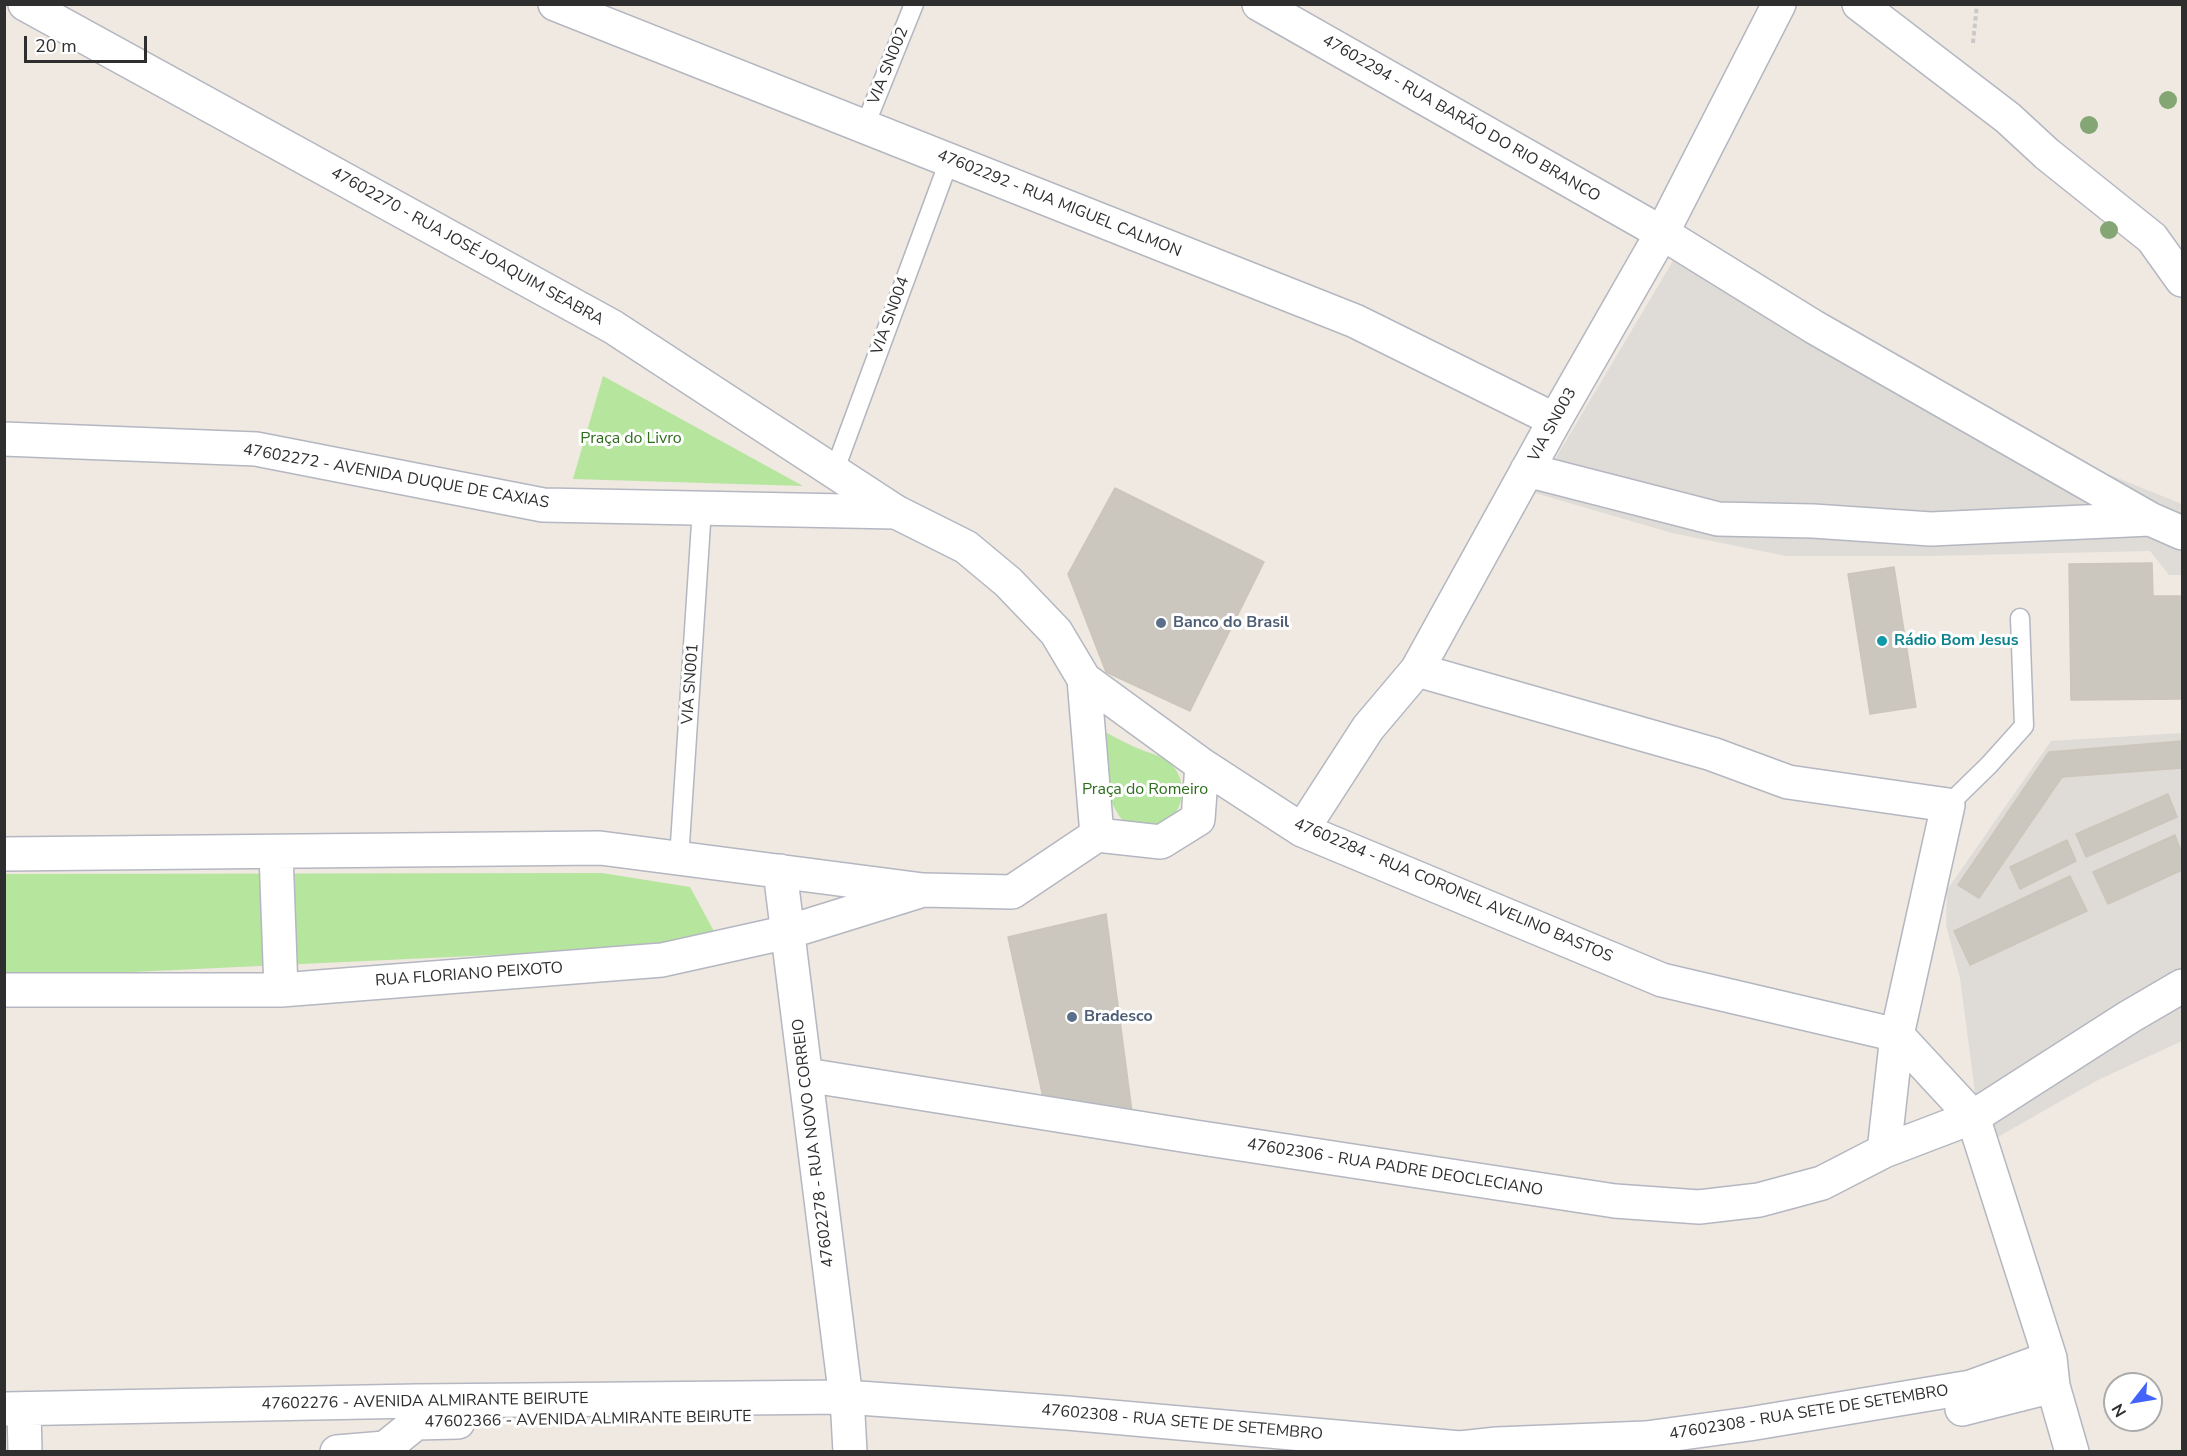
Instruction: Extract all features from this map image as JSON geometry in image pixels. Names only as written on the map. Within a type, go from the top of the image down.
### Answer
[{"type":"street","name":"47602270 - RUA JOSÉ JOAQUIM SEABRA","points":[[25,4],[613,327],[896,512]]},
{"type":"street","name":"47602292 - RUA MIGUEL CALMON","points":[[555,4],[1355,321],[1555,420]]},
{"type":"street","name":"47602294 - RUA BARÃO DO RIO BRANCO","points":[[1259,4],[1662,233],[1814,327],[2150,519],[2182,533]]},
{"type":"street","name":"VIA SN003","points":[[1302,830],[1368,728],[1418,670],[1527,470],[1662,233],[1779,4]]},
{"type":"street","points":[[1859,4],[2008,118],[2048,154],[2152,238],[2182,280]]},
{"type":"street","name":"47602272 - AVENIDA DUQUE DE CAXIAS","points":[[4,439],[256,449],[543,505],[896,512]]},
{"type":"street","points":[[1527,470],[1718,519],[1813,521],[1931,529],[2150,519]]},
{"type":"street","name":"47602284 - RUA CORONEL AVELINO BASTOS","points":[[896,512],[966,547],[1008,582],[1056,632],[1084,679],[1202,765],[1302,830],[1662,980],[1897,1035]]},
{"type":"street","points":[[1418,670],[1712,754],[1788,782],[1948,805],[1897,1035],[1884,1151]]},
{"type":"street","points":[[1084,679],[1097,836],[1161,842],[1198,819],[1202,765]]},
{"type":"street","name":"RUA FLORIANO PEIXOTO","points":[[4,854],[600,848],[923,890],[1012,892],[1097,836]]},
{"type":"street","points":[[276,853],[281,990]]},
{"type":"street","name":"47602278 - RUA NOVO CORREIO","points":[[780,871],[850,1452]]},
{"type":"street","name":"RUA FLORIANO PEIXOTO","points":[[4,990],[281,990],[662,960],[788,932],[923,890]]},
{"type":"street","name":"47602306 - RUA PADRE DEOCLECIANO","points":[[806,1075],[1581,1196],[1699,1207],[1759,1200],[1822,1183],[1884,1151],[1973,1118],[2129,1017],[2182,986]]},
{"type":"street","points":[[1897,1035],[1973,1118],[2051,1372],[2072,1452]]},
{"type":"street","points":[[1694,1452],[1977,1407],[2051,1372]]},
{"type":"street","name":"47602308 - RUA SETE DE SETEMBRO","points":[[846,1406],[1067,1413],[1437,1449],[1497,1444],[1646,1438],[1749,1424],[2051,1372]]},
{"type":"street","points":[[846,1406],[1287,1452]]},
{"type":"street","name":"47602276 - AVENIDA ALMIRANTE BEIRUTE","points":[[14,1409],[416,1412],[846,1406]]},
{"type":"street","points":[[14,1409],[25,1452]]},
{"type":"street","name":"47602366 - AVENIDA ALMIRANTE BEIRUTE","points":[[337,1452],[385,1450],[416,1412]]},
{"type":"lane","name":"VIA SN002","points":[[864,128],[914,4]]},
{"type":"lane","name":"VIA SN004","points":[[834,472],[949,161]]},
{"type":"lane","name":"VIA SN001","points":[[679,859],[702,508]]},
{"type":"lane","points":[[1948,805],[1989,765],[2024,726],[2020,618]]},
{"type":"green space","name":"Praça do Livro","points":[[603,376],[803,486],[573,479]]},
{"type":"green space","name":"Praça do Romeiro","points":[[1105,732],[1164,759],[1177,772],[1182,792],[1180,803],[1170,820],[1150,827],[1123,821],[1116,811],[1108,789],[1105,768]]},
{"type":"green space","points":[[602,873],[690,887],[715,933],[663,947],[5,978],[4,874]]},
{"type":"shaded area","points":[[1683,244],[2053,452],[2182,504],[2182,575],[2169,575],[2150,551],[1930,556],[1786,556],[1672,533],[1535,493]]},
{"type":"shaded area","points":[[2182,733],[2182,1041],[2098,1080],[1982,1146],[1960,978],[1946,925],[1947,890],[2051,741]]},
{"type":"building","name":"Banco do Brasil","points":[[1115,488],[1264,562],[1190,711],[1106,672],[1068,574]]},
{"type":"building","points":[[2152,563],[2153,596],[2182,596],[2182,699],[2071,700],[2069,564]]},
{"type":"building","name":"Rádio Bom Jesus","points":[[1894,567],[1916,707],[1870,714],[1848,574]]},
{"type":"building","points":[[2182,741],[2182,768],[2062,777],[1979,898],[1958,885],[2049,752]]},
{"type":"building","points":[[2168,794],[2177,817],[2086,857],[2076,834]]},
{"type":"building","points":[[2175,835],[2182,854],[2182,870],[2108,904],[2093,872]]},
{"type":"building","points":[[2067,840],[2076,861],[2020,889],[2010,867]]},
{"type":"building","points":[[2070,876],[2087,911],[1970,965],[1954,931]]},
{"type":"building","name":"Bradesco","points":[[1106,914],[1132,1112],[1043,1097],[1008,937]]},
{"type":"place","name":"Banco do Brasil","points":[[1161,623]]},
{"type":"place","name":"Rádio Bom Jesus","points":[[1882,641]]},
{"type":"place","name":"Bradesco","points":[[1072,1017]]}]
